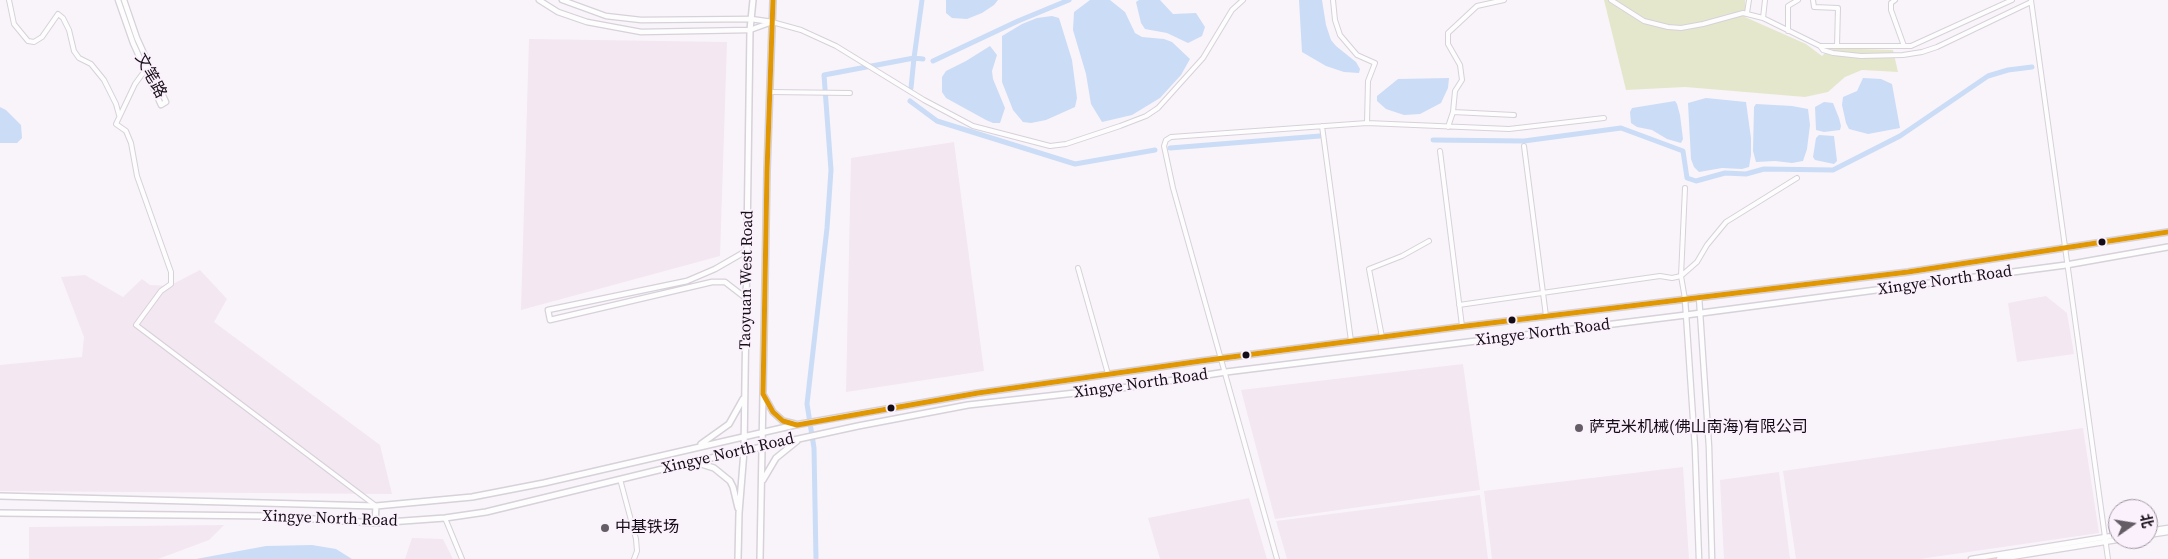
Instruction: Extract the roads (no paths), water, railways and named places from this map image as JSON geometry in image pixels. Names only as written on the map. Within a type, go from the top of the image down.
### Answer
[{"type":"main road","name":"Taoyuan West Road","points":[[738,559],[739,513],[744,451],[752,0]]},
{"type":"main road","name":"Taoyuan West Road","points":[[760,559],[773,0]]},
{"type":"main road","name":"Xingye North Road","points":[[0,496],[376,506],[472,497],[544,483],[763,432],[978,393],[1462,326],[1908,272],[2065,246],[2168,232]]},
{"type":"main road","name":"Xingye North Road","points":[[0,513],[269,516],[374,523],[445,518],[486,512],[762,446],[968,405],[1129,387],[1226,372],[1700,314],[2066,265],[2168,247]]},
{"type":"main road","points":[[764,394],[773,412],[783,421],[798,425]]},
{"type":"main road","points":[[695,447],[730,424],[745,396]]},
{"type":"main road","points":[[761,483],[776,458],[788,446],[802,438]]},
{"type":"main road","points":[[694,461],[714,468],[730,481],[734,487],[739,513]]},
{"type":"main road","points":[[374,523],[376,506]]},
{"type":"street","points":[[8,0],[14,24],[28,41],[34,42],[42,37],[58,14],[63,18],[69,30],[74,51],[79,58],[91,64],[104,80],[116,104],[119,115]]},
{"type":"street","name":"文笔路","points":[[118,0],[145,70],[161,105],[166,102],[149,66],[124,0]]},
{"type":"street","points":[[539,0],[558,12],[587,22],[641,32],[750,30],[772,22]]},
{"type":"street","points":[[562,0],[606,16],[641,20],[751,19],[772,22],[801,30],[836,46],[924,100],[973,126],[1050,146],[1066,144],[1146,116],[1158,108],[1204,58],[1232,10],[1243,0]]},
{"type":"street","points":[[1332,0],[1335,20],[1340,35],[1357,55],[1375,63],[1368,81],[1368,124]]},
{"type":"street","points":[[1448,127],[1453,112],[1455,91],[1462,80],[1460,64],[1448,44],[1448,33],[1477,6],[1504,0]]},
{"type":"street","points":[[1610,0],[1644,21],[1668,27],[1688,26],[1735,14],[1747,13],[1762,18],[1820,46],[1823,50],[1861,56],[1903,55],[1922,52],[1937,47],[2031,1],[2108,559]]},
{"type":"street","points":[[1747,13],[1749,0]]},
{"type":"street","points":[[1762,18],[1765,0]]},
{"type":"street","points":[[1788,31],[1788,6],[1798,0]]},
{"type":"street","points":[[1813,0],[1814,7],[1838,8],[1838,46]]},
{"type":"street","points":[[1895,0],[1891,3],[1892,10],[1904,46]]},
{"type":"street","points":[[1820,46],[1911,46],[2012,0]]},
{"type":"street","points":[[641,20],[641,32]]},
{"type":"street","points":[[149,66],[134,84],[116,124],[126,131],[131,143],[137,176],[171,272],[171,284],[162,292],[136,325],[376,506]]},
{"type":"street","points":[[770,92],[850,93]]},
{"type":"street","points":[[1453,112],[1514,115]]},
{"type":"street","points":[[1277,559],[1173,188],[1164,146],[1166,140],[1171,137],[1368,124],[1509,129],[1604,118]]},
{"type":"street","points":[[1322,126],[1351,341]]},
{"type":"street","points":[[1524,146],[1546,316]]},
{"type":"street","points":[[1440,151],[1462,326]]},
{"type":"street","points":[[1459,305],[1660,276],[1672,278],[1681,276],[1697,262],[1707,245],[1726,222],[1797,178]]},
{"type":"street","points":[[1685,188],[1681,276],[1685,299],[1695,448],[1699,559]]},
{"type":"street","points":[[1382,337],[1369,269],[1402,256],[1429,241]]},
{"type":"street","points":[[747,299],[724,282],[712,282],[550,320],[548,310],[687,281],[715,269],[748,250]]},
{"type":"street","points":[[1078,268],[1108,374]]},
{"type":"street","points":[[1698,297],[1709,448],[1712,559]]},
{"type":"street","points":[[620,479],[636,539],[637,551],[634,559]]},
{"type":"street","points":[[445,518],[462,559]]},
{"type":"street","points":[[1999,559],[2108,539]]},
{"type":"street","points":[[1971,559],[2108,540]]},
{"type":"water","points":[[946,0],[998,0],[982,13],[967,19],[952,18],[946,13]]},
{"type":"water","points":[[1090,0],[1110,0],[1125,12],[1135,33],[1142,37],[1164,39],[1172,42],[1190,59],[1181,75],[1160,98],[1132,115],[1102,122],[1091,104],[1086,74],[1073,30],[1074,12]]},
{"type":"water","points":[[1139,0],[1160,0],[1173,14],[1196,13],[1205,27],[1202,36],[1188,43],[1167,33],[1145,29],[1141,23],[1136,2]]},
{"type":"water","points":[[1299,0],[1322,0],[1326,25],[1331,40],[1356,62],[1360,69],[1359,73],[1344,72],[1326,66],[1302,52]]},
{"type":"water","points":[[1052,16],[1059,18],[1072,60],[1077,98],[1075,107],[1046,120],[1031,123],[1023,122],[1013,110],[1002,82],[1002,36],[1022,24],[1037,18]]},
{"type":"water","points":[[990,46],[997,55],[992,71],[993,79],[1005,108],[1000,123],[986,120],[946,98],[942,92],[942,77],[946,71]]},
{"type":"water","points":[[1449,78],[1448,88],[1441,103],[1420,114],[1404,115],[1386,109],[1377,101],[1377,96],[1398,79]]},
{"type":"water","points":[[1863,78],[1881,79],[1892,84],[1900,128],[1868,134],[1849,129],[1842,105],[1843,97],[1857,91]]},
{"type":"water","points":[[1706,98],[1746,102],[1751,138],[1749,167],[1742,169],[1722,168],[1699,172],[1694,167],[1691,159],[1688,103]]},
{"type":"water","points":[[1675,101],[1680,115],[1683,139],[1681,143],[1631,123],[1630,112],[1632,108]]},
{"type":"water","points":[[1824,102],[1833,103],[1839,118],[1840,130],[1824,132],[1816,130],[1815,107]]},
{"type":"water","points":[[1756,104],[1808,109],[1810,125],[1807,149],[1803,161],[1792,163],[1775,161],[1756,162],[1753,151],[1754,107]]},
{"type":"water","points":[[0,107],[6,110],[21,125],[22,138],[17,143],[0,143]]},
{"type":"water","points":[[1819,135],[1834,136],[1837,161],[1834,164],[1815,160],[1813,157],[1816,138]]},
{"type":"water","points":[[312,545],[336,549],[352,559],[196,559],[266,546]]},
{"type":"waterway","points":[[816,559],[814,448],[807,404],[827,228],[831,170],[824,75],[914,58],[922,0]]},
{"type":"waterway","points":[[933,61],[1018,21],[1069,0]]},
{"type":"waterway","points":[[911,88],[914,58],[923,59]]},
{"type":"waterway","points":[[1433,140],[1524,141],[1621,128],[1683,151],[1687,178],[1696,181],[1725,173],[1746,174],[1764,169],[1833,170],[1900,136],[1988,76],[2008,70],[2032,67]]},
{"type":"waterway","points":[[910,101],[937,121],[1075,164],[1155,150]]},
{"type":"waterway","points":[[1170,148],[1320,136]]},
{"type":"place","name":"萨克米机械(佛山南海)有限公司","points":[[1579,428]]},
{"type":"place","name":"中基铁场","points":[[605,528]]}]
